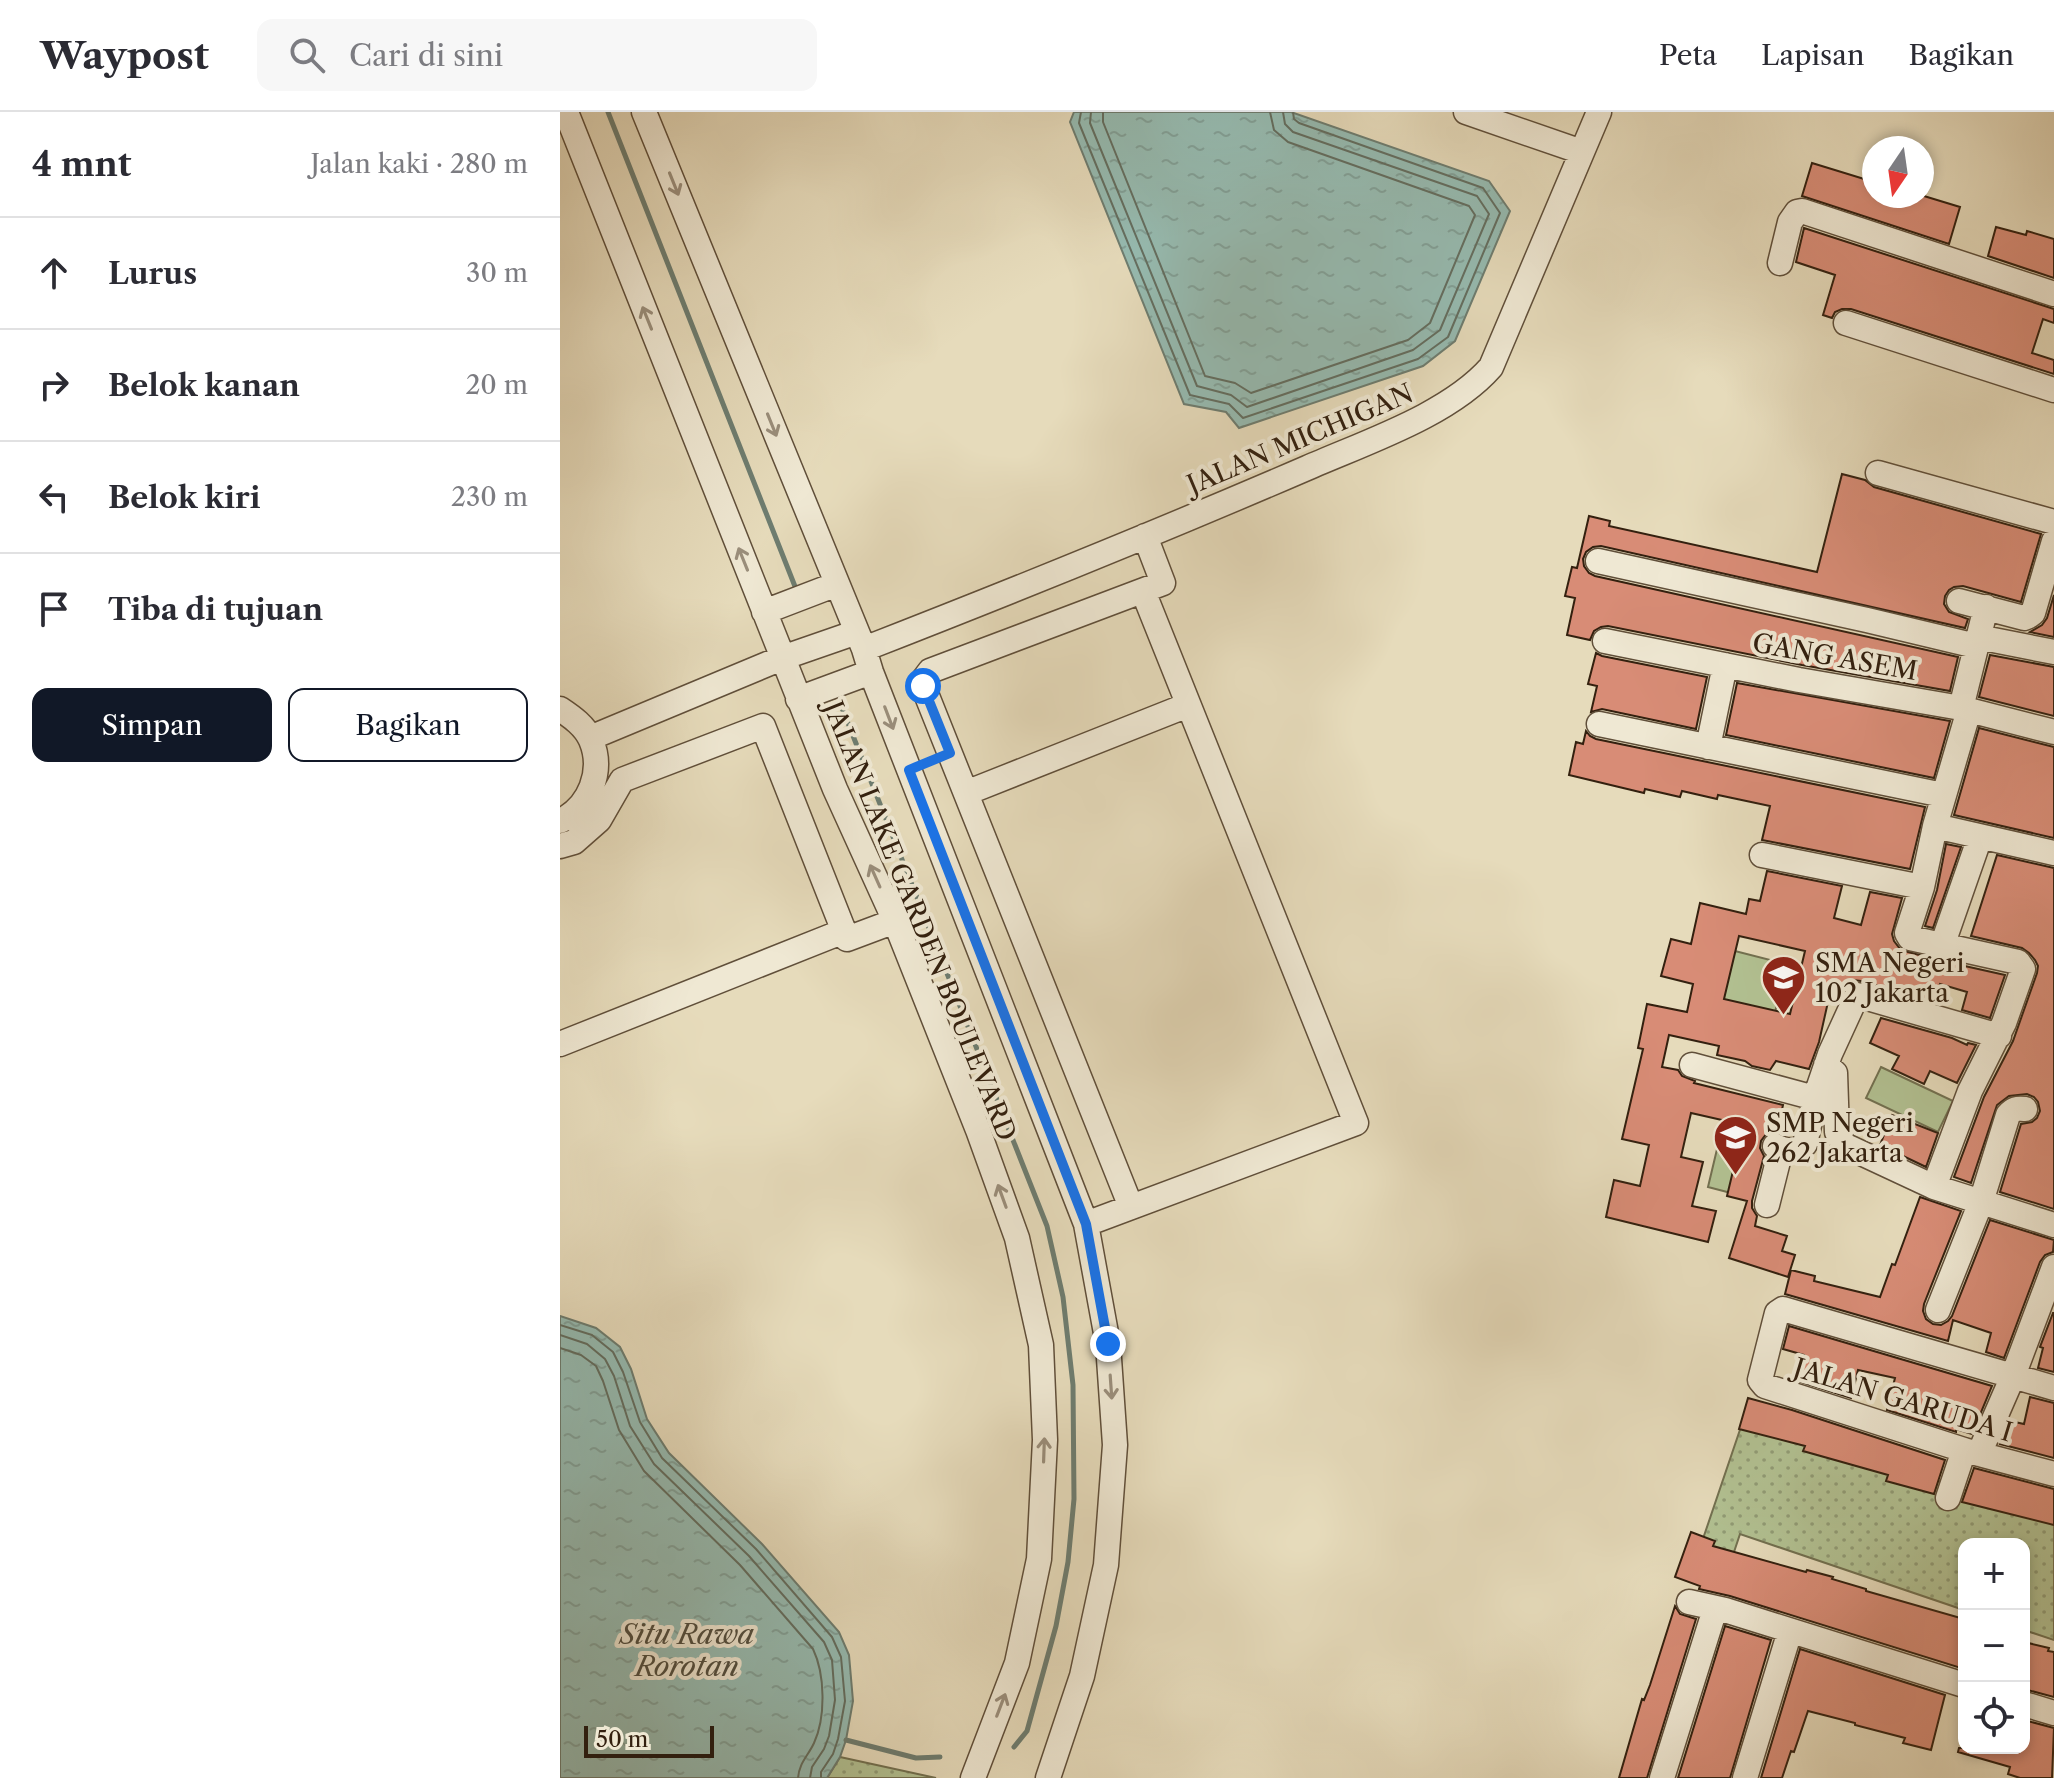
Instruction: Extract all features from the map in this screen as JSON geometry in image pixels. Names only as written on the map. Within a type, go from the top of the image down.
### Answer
[{"type":"street","name":"JALAN LAKE GARDEN BOULEVARD","points":[[566,112],[798,699],[895,921],[1017,1238],[1041,1345],[1045,1440],[1039,1559],[1017,1663],[973,1778]]},
{"type":"street","name":"JALAN LAKE GARDEN BOULEVARD","points":[[644,112],[864,651],[1086,1224],[1108,1344],[1114,1460],[1106,1565],[1082,1676],[1048,1778]]},
{"type":"street","points":[[1466,112],[1582,152]]},
{"type":"street","name":"JALAN MICHIGAN","points":[[864,651],[1221,505],[1433,413],[1477,382],[1491,367],[1599,112]]},
{"type":"street","points":[[1780,263],[1790,222],[1797,212],[1802,211],[2054,294]]},
{"type":"street","points":[[1846,323],[2053,384]]},
{"type":"street","points":[[1878,473],[2054,522]]},
{"type":"street","points":[[1131,1207],[923,686],[930,671],[1163,583],[1145,536]]},
{"type":"street","points":[[1959,601],[2024,618],[2029,616],[2033,613],[2054,541]]},
{"type":"street","points":[[1598,561],[1977,642],[2054,652]]},
{"type":"street","points":[[764,612],[837,584]]},
{"type":"street","points":[[1086,1224],[1356,1123],[1143,591]]},
{"type":"street","points":[[1934,1187],[1970,1091],[1999,1036],[2022,965],[1910,938],[1907,933],[1922,887],[1986,607]]},
{"type":"street","name":"GANG ASEM","points":[[1605,641],[1965,709],[2054,732]]},
{"type":"street","points":[[590,738],[782,658],[864,651]]},
{"type":"street","points":[[798,699],[864,651]]},
{"type":"street","points":[[1708,747],[1725,665]]},
{"type":"street","points":[[966,793],[1188,705]]},
{"type":"street","points":[[560,709],[578,721],[590,738],[596,759],[594,781],[585,801],[570,817],[560,821]]},
{"type":"street","points":[[1599,724],[1943,795]]},
{"type":"street","points":[[560,846],[574,842],[599,820],[622,780],[763,726],[847,939],[895,921]]},
{"type":"street","points":[[909,770],[950,753]]},
{"type":"street","points":[[1935,826],[2054,853]]},
{"type":"street","points":[[1942,946],[1980,837]]},
{"type":"street","points":[[1762,855],[1922,887]]},
{"type":"street","points":[[560,1044],[844,931]]},
{"type":"street","points":[[1767,1205],[1778,1148],[1798,1150],[1805,1144],[1826,1065],[1856,996],[1999,1036]]},
{"type":"street","points":[[1692,1065],[1815,1098]]},
{"type":"street","points":[[1826,1065],[1835,1073],[1837,1125],[1842,1142],[1847,1146],[1934,1187],[2054,1225]]},
{"type":"street","points":[[1938,1310],[1981,1202],[2008,1115],[2017,1108],[2025,1109]]},
{"type":"street","points":[[1948,1498],[2013,1376],[2054,1267]]},
{"type":"street","name":"JALAN GARUDA I","points":[[2054,1388],[1780,1310],[1761,1384],[1971,1452],[2054,1474]]},
{"type":"street","points":[[1689,1602],[1958,1683]]},
{"type":"street","points":[[1662,1778],[1715,1609]]},
{"type":"street","points":[[1745,1778],[1790,1631]]},
{"type":"street","points":[[2030,1706],[2054,1713]]},
{"type":"green space","points":[[1731,950],[1786,964],[1774,1017],[1718,1003]]},
{"type":"green space","points":[[1881,1067],[1953,1101],[1938,1132],[1866,1098]]},
{"type":"green space","points":[[1718,1145],[1742,1151],[1731,1193],[1708,1187]]},
{"type":"green space","points":[[1745,1415],[2054,1520],[2054,1640],[2030,1632],[2030,1538],[1958,1538],[1958,1608],[1740,1534],[1721,1591],[1689,1580]]},
{"type":"green space","points":[[840,1757],[936,1778],[827,1778]]},
{"type":"water","points":[[1074,112],[1291,112],[1489,181],[1510,211],[1455,341],[1423,366],[1239,428],[1226,412],[1184,404],[1070,122]]},
{"type":"water","name":"Situ Rawa Rorotan","points":[[560,1316],[596,1328],[620,1347],[631,1369],[647,1419],[669,1453],[762,1544],[839,1632],[849,1655],[853,1701],[846,1740],[827,1778],[560,1778]]},
{"type":"building","points":[[1812,163],[1862,178],[1862,208],[1934,208],[1934,199],[1960,207],[1949,244],[1802,196]]},
{"type":"building","points":[[1996,227],[2054,239],[2054,278],[1988,256]]},
{"type":"building","points":[[1804,228],[2054,309],[2054,323],[2043,319],[2032,353],[2054,360],[2054,374],[1851,309],[1835,312],[1832,318],[1823,315],[1835,275],[1796,262]]},
{"type":"building","points":[[1842,474],[1865,480],[1874,487],[2041,534],[2021,602],[1963,586],[1954,587],[1945,596],[1944,604],[1949,612],[1968,619],[1965,628],[1601,546],[1586,552],[1584,566],[1595,576],[1958,657],[1950,691],[1608,626],[1594,631],[1590,640],[1567,635],[1575,598],[1565,596],[1572,567],[1577,568],[1589,516],[1610,521],[1609,526],[1817,572]]},
{"type":"building","points":[[2054,595],[2054,637],[2030,632],[2047,618]]},
{"type":"building","points":[[1596,653],[1707,677],[1696,729],[1602,709],[1591,712],[1597,686],[1588,684]]},
{"type":"building","points":[[1990,655],[2054,667],[2054,716],[1979,697]]},
{"type":"building","points":[[1737,683],[1950,721],[1934,778],[1726,735]]},
{"type":"building","points":[[1979,728],[2054,747],[2054,838],[1954,815]]},
{"type":"building","points":[[1586,731],[1596,739],[1925,807],[1910,869],[1762,840],[1770,806],[1682,791],[1680,797],[1645,789],[1644,793],[1569,775],[1576,742],[1583,744]]},
{"type":"building","points":[[1946,844],[1961,847],[1933,928],[1925,926],[1937,890]]},
{"type":"building","points":[[1997,855],[2054,868],[2054,1209],[2000,1192],[2021,1124],[2032,1122],[2040,1111],[2038,1102],[2027,1094],[2009,1096],[1997,1105],[1971,1183],[1954,1177],[1984,1097],[2013,1041],[2038,966],[2022,948],[1971,936]]},
{"type":"building","points":[[1767,871],[1842,886],[1834,918],[1861,925],[1870,892],[1902,898],[1892,934],[1901,950],[2005,975],[1990,1018],[1962,1010],[1967,992],[1940,984],[1935,1002],[1861,981],[1853,980],[1844,988],[1832,984],[1819,1042],[1809,1069],[1776,1061],[1770,1070],[1752,1066],[1745,1061],[1717,1055],[1719,1046],[1669,1035],[1662,1067],[1678,1070],[1694,1083],[1783,1105],[1777,1132],[1767,1133],[1761,1141],[1764,1156],[1752,1208],[1757,1216],[1755,1226],[1787,1236],[1782,1251],[1795,1255],[1788,1277],[1729,1258],[1747,1201],[1727,1196],[1744,1125],[1691,1113],[1681,1157],[1703,1162],[1692,1206],[1716,1211],[1708,1242],[1606,1217],[1614,1180],[1640,1186],[1649,1145],[1622,1139],[1643,1049],[1638,1048],[1647,1004],[1687,1012],[1693,984],[1661,976],[1671,939],[1691,944],[1700,903],[1746,914],[1749,899],[1760,901]],"holes":[[[1739,936],[1805,951],[1790,1014],[1724,999]]]},
{"type":"building","points":[[1881,1018],[1967,1045],[1976,1045],[1957,1083],[1930,1071],[1924,1084],[1892,1069],[1899,1056],[1870,1043]]},
{"type":"building","points":[[1892,1115],[1938,1133],[1926,1167],[1880,1145]]},
{"type":"building","points":[[1920,1197],[1961,1211],[1924,1304],[1926,1319],[1933,1324],[1941,1325],[1952,1316],[1990,1220],[2054,1240],[2053,1252],[2045,1255],[2040,1262],[2004,1358],[1986,1352],[1991,1333],[1953,1320],[1948,1341],[1785,1294],[1791,1270],[1815,1276],[1814,1281],[1880,1297]]},
{"type":"building","points":[[2053,1313],[2054,1372],[2038,1368],[2043,1348],[2040,1347]]},
{"type":"building","points":[[1789,1326],[1992,1386],[1972,1434],[1956,1429],[1956,1432],[1887,1410],[1895,1378],[1858,1370],[1851,1398],[1798,1381],[1804,1355],[1783,1349]]},
{"type":"building","points":[[2030,1397],[2054,1403],[2054,1458],[2000,1444],[2010,1421],[2024,1424]]},
{"type":"building","points":[[1748,1398],[1945,1460],[1934,1494],[1886,1481],[1888,1475],[1803,1451],[1805,1446],[1739,1429]]},
{"type":"building","points":[[1974,1468],[2054,1489],[2054,1525],[1962,1502]]},
{"type":"building","points":[[1691,1532],[1715,1541],[1713,1546],[1833,1577],[1866,1591],[1958,1617],[1958,1667],[1699,1589],[1700,1586],[1675,1577]]},
{"type":"building","points":[[1675,1606],[1680,1614],[1696,1619],[1647,1778],[1619,1778],[1642,1699],[1650,1685]]},
{"type":"building","points":[[1725,1626],[1771,1640],[1730,1778],[1678,1778]]},
{"type":"building","points":[[2030,1643],[2054,1652],[2054,1697],[2030,1691]]},
{"type":"building","points":[[1800,1649],[1945,1695],[1931,1750],[1903,1743],[1905,1738],[1808,1711],[1782,1778],[1761,1778]]},
{"type":"building","points":[[2030,1722],[2054,1728],[2052,1778],[2020,1778],[2008,1774],[2010,1767],[1965,1754],[2030,1754]]},
{"type":"waterway","points":[[608,112],[796,589]]},
{"type":"waterway","points":[[842,708],[1047,1226],[1063,1297],[1073,1385],[1074,1499],[1068,1562],[1056,1626],[1027,1731],[1014,1747]]},
{"type":"waterway","points":[[846,1740],[916,1758],[940,1757]]},
{"type":"place","name":"SMA Negeri 102 Jakarta","points":[[1784,1017]]},
{"type":"place","name":"SMP Negeri 262 Jakarta","points":[[1735,1177]]},
{"type":"route","points":[[923,686],[950,753],[909,770],[1086,1224],[1108,1344]]}]
